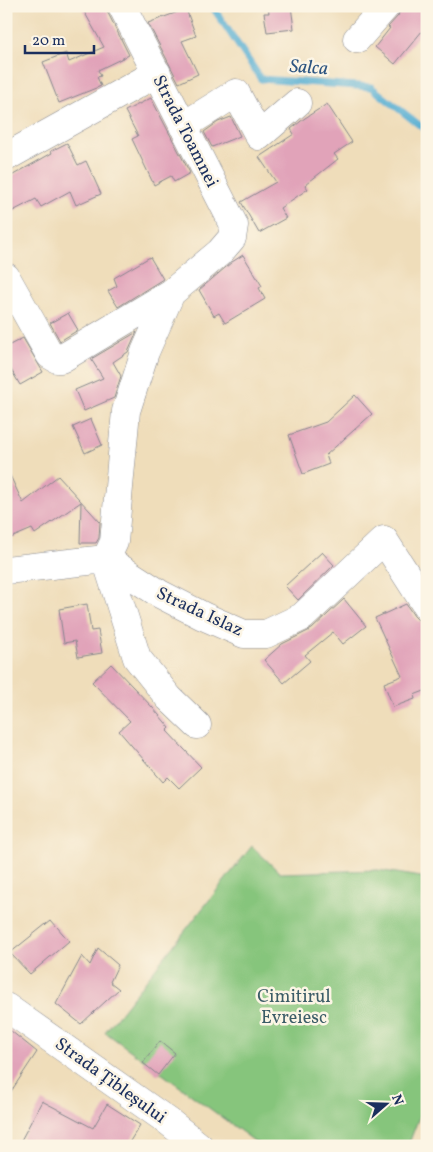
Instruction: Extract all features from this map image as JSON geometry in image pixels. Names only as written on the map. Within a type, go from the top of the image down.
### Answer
[{"type":"street","points":[[357,38],[386,6]]},
{"type":"street","name":"Strada Toamnei","points":[[126,7],[157,73],[234,225],[232,238],[220,252],[172,293]]},
{"type":"street","points":[[9,155],[157,73]]},
{"type":"street","points":[[184,126],[236,93],[259,136],[297,103]]},
{"type":"street","points":[[6,277],[50,355],[57,360],[172,293]]},
{"type":"street","points":[[172,293],[145,352],[126,411],[114,542],[106,559],[137,658],[169,698],[197,726]]},
{"type":"street","name":"Strada Islaz","points":[[106,559],[160,594],[203,616],[244,634],[266,634],[302,617],[384,540],[427,608]]},
{"type":"street","points":[[6,570],[106,559]]},
{"type":"street","name":"Strada Țibleșului","points":[[6,993],[14,1012],[169,1122],[199,1146]]},
{"type":"green space","name":"Cimitirul Evreiesc","points":[[252,846],[280,873],[378,870],[427,878],[427,1096],[408,1146],[261,1146],[105,1032]]},
{"type":"building","points":[[81,6],[107,6],[108,13],[129,55],[98,70],[101,76],[97,77],[101,86],[59,103],[43,62],[66,53],[69,62],[104,47]]},
{"type":"building","points":[[268,6],[291,6],[294,29],[267,32],[264,13],[269,13]]},
{"type":"building","points":[[401,6],[427,6],[427,25],[395,64],[375,47],[398,16]]},
{"type":"building","points":[[186,9],[196,36],[182,41],[198,74],[179,83],[148,23]]},
{"type":"building","points":[[151,98],[190,173],[174,182],[171,176],[154,185],[132,139],[138,136],[125,111]]},
{"type":"building","points":[[327,104],[352,142],[334,154],[338,159],[305,185],[308,189],[280,208],[286,218],[259,233],[241,202],[276,182],[259,157],[294,134],[291,129]]},
{"type":"building","points":[[231,117],[240,136],[212,147],[204,132],[218,122]]},
{"type":"building","points":[[67,143],[78,165],[86,161],[101,194],[76,205],[70,191],[41,207],[36,199],[11,212],[6,202],[6,179]]},
{"type":"building","points":[[243,255],[262,286],[259,288],[265,299],[225,323],[219,313],[214,316],[199,290]]},
{"type":"building","points":[[150,257],[163,279],[118,307],[108,291],[117,286],[114,278]]},
{"type":"building","points":[[68,313],[78,330],[60,341],[50,323]]},
{"type":"building","points":[[137,332],[128,352],[113,362],[121,376],[114,398],[84,411],[75,390],[103,378],[91,359]]},
{"type":"building","points":[[23,338],[43,372],[20,385],[6,361],[6,347]]},
{"type":"building","points":[[355,395],[372,414],[326,455],[329,464],[303,474],[289,435],[326,422]]},
{"type":"building","points":[[91,419],[102,445],[85,453],[73,427]]},
{"type":"building","points":[[6,467],[23,503],[58,476],[100,522],[99,538],[96,543],[80,543],[81,502],[35,534],[32,529],[6,540]]},
{"type":"building","points":[[322,552],[334,565],[298,600],[285,586]]},
{"type":"building","points":[[344,599],[366,626],[343,644],[333,632],[305,655],[310,661],[284,683],[264,660],[282,644],[312,629]]},
{"type":"building","points":[[87,604],[91,631],[98,630],[102,653],[78,657],[75,641],[64,643],[59,609]]},
{"type":"building","points":[[406,604],[419,621],[427,622],[427,690],[414,695],[415,699],[393,707],[384,683],[402,676],[375,618]]},
{"type":"building","points":[[111,664],[153,708],[170,728],[167,731],[201,767],[179,788],[168,777],[163,782],[119,731],[130,721],[92,682]]},
{"type":"building","points":[[51,920],[69,941],[30,974],[10,953]]},
{"type":"building","points":[[98,948],[118,965],[110,982],[119,989],[81,1024],[56,1004],[82,956],[90,965]]},
{"type":"building","points":[[6,1027],[37,1052],[6,1099]]},
{"type":"building","points":[[160,1041],[175,1053],[158,1075],[143,1063]]},
{"type":"building","points":[[42,1101],[93,1128],[107,1104],[140,1125],[127,1146],[18,1146]]},
{"type":"waterway","name":"Salca","points":[[212,6],[261,79],[371,87],[427,131]]}]
